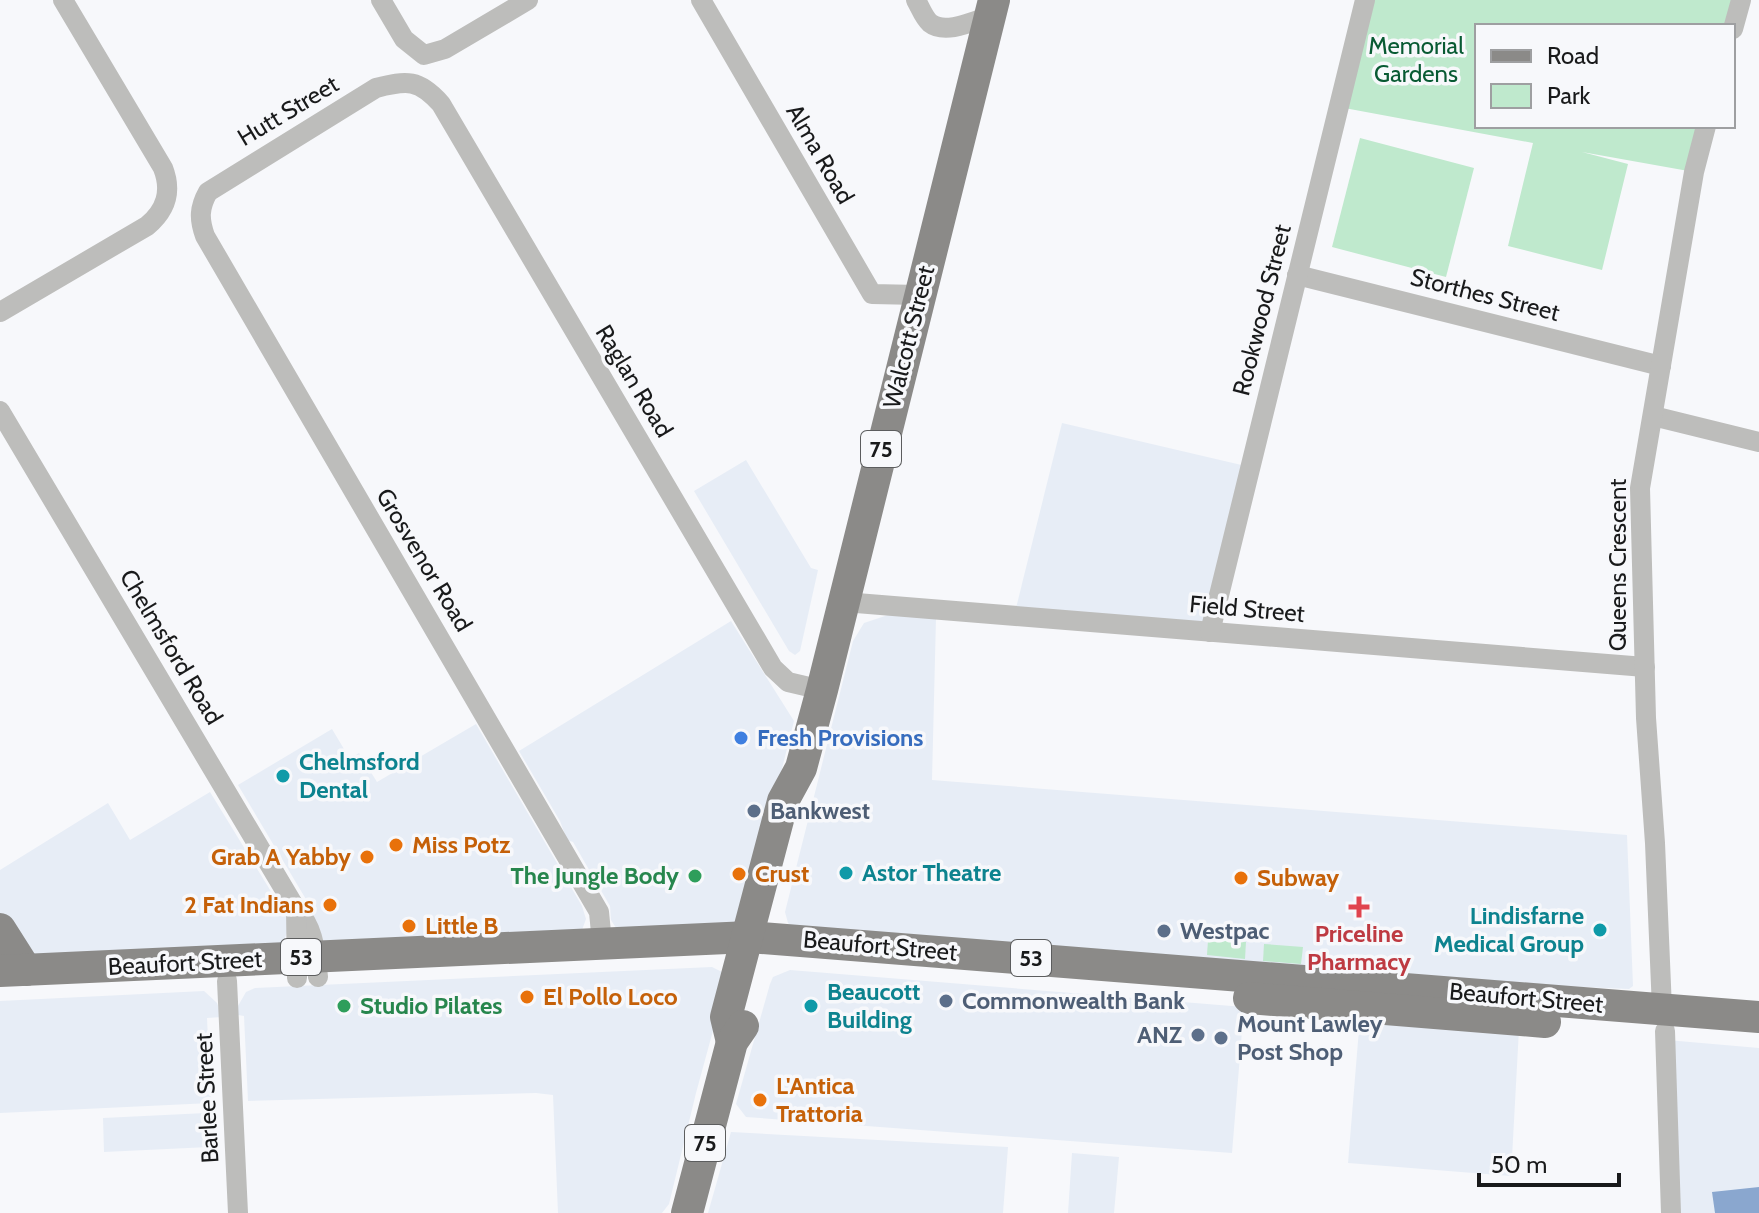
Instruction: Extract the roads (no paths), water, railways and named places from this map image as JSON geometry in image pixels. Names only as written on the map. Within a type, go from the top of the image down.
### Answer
[{"type":"main road","name":"Walcott Street","points":[[687,1213],[732,1042],[726,1017],[756,948],[803,805],[801,768],[992,8]]},
{"type":"main road","points":[[0,929],[13,971]]},
{"type":"main road","name":"Beaufort Street","points":[[0,992],[227,981],[307,967],[602,943],[756,948],[1664,1020],[1759,1017]]},
{"type":"main road","name":"Beaufort Street","points":[[13,971],[307,967],[756,948]]},
{"type":"main road","name":"Beaufort Street","points":[[1664,1020],[1759,1039]]},
{"type":"street","points":[[0,312],[147,226],[160,215],[167,198],[168,184],[163,168],[63,0]]},
{"type":"street","points":[[381,0],[404,39],[424,55],[445,49],[528,0]]},
{"type":"street","name":"Alma Road","points":[[701,0],[872,294],[919,295]]},
{"type":"street","points":[[916,0],[929,22],[938,27],[950,27],[992,8]]},
{"type":"street","name":"Rookwood Street","points":[[1210,632],[1365,0]]},
{"type":"street","points":[[1734,24],[1741,0]]},
{"type":"street","name":"Hutt Street","points":[[202,204],[216,186],[376,88],[412,83]]},
{"type":"street","name":"Raglan Road","points":[[412,83],[427,88],[441,104],[773,668],[788,682],[822,690]]},
{"type":"street","name":"Queens Crescent","points":[[1671,1213],[1645,667],[1640,488],[1694,172],[1705,128]]},
{"type":"street","name":"Grosvenor Road","points":[[202,204],[200,219],[205,236],[599,912],[602,943]]},
{"type":"street","name":"Storthes Street","points":[[1297,275],[1661,366]]},
{"type":"street","name":"Chelmsford Road","points":[[0,411],[296,909],[307,967]]},
{"type":"street","points":[[1653,416],[1759,442]]},
{"type":"street","name":"Field Street","points":[[844,602],[1645,667]]},
{"type":"street","name":"Barlee Street","points":[[227,981],[238,1213]]},
{"type":"water","points":[[1759,1187],[1759,1213],[1715,1213],[1712,1192]]},
{"type":"place","name":"Fresh Provisions","points":[[741,738]]},
{"type":"place","name":"Chelmsford Dental","points":[[283,776]]},
{"type":"place","name":"Bankwest","points":[[754,811]]},
{"type":"place","name":"Miss Potz","points":[[396,845]]},
{"type":"place","name":"Grab A Yabby","points":[[367,857]]},
{"type":"place","name":"Astor Theatre","points":[[846,873]]},
{"type":"place","name":"Crust","points":[[739,874]]},
{"type":"place","name":"The Jungle Body","points":[[695,876]]},
{"type":"place","name":"Subway","points":[[1241,878]]},
{"type":"place","name":"2 Fat Indians","points":[[330,905]]},
{"type":"place","name":"Priceline Pharmacy","points":[[1359,907]]},
{"type":"place","name":"Little B","points":[[409,926]]},
{"type":"place","name":"Lindisfarne Medical Group","points":[[1600,930]]},
{"type":"place","name":"Westpac","points":[[1164,931]]},
{"type":"place","name":"El Pollo Loco","points":[[527,997]]},
{"type":"place","name":"Commonwealth Bank","points":[[946,1001]]},
{"type":"place","name":"Studio Pilates","points":[[344,1006]]},
{"type":"place","name":"Beaucott Building","points":[[811,1006]]},
{"type":"place","name":"ANZ","points":[[1198,1035]]},
{"type":"place","name":"Mount Lawley Post Shop","points":[[1221,1038]]},
{"type":"place","name":"L'Antica Trattoria","points":[[760,1100]]},
{"type":"park label","name":"Memorial Gardens","points":[[1416,60]]}]
